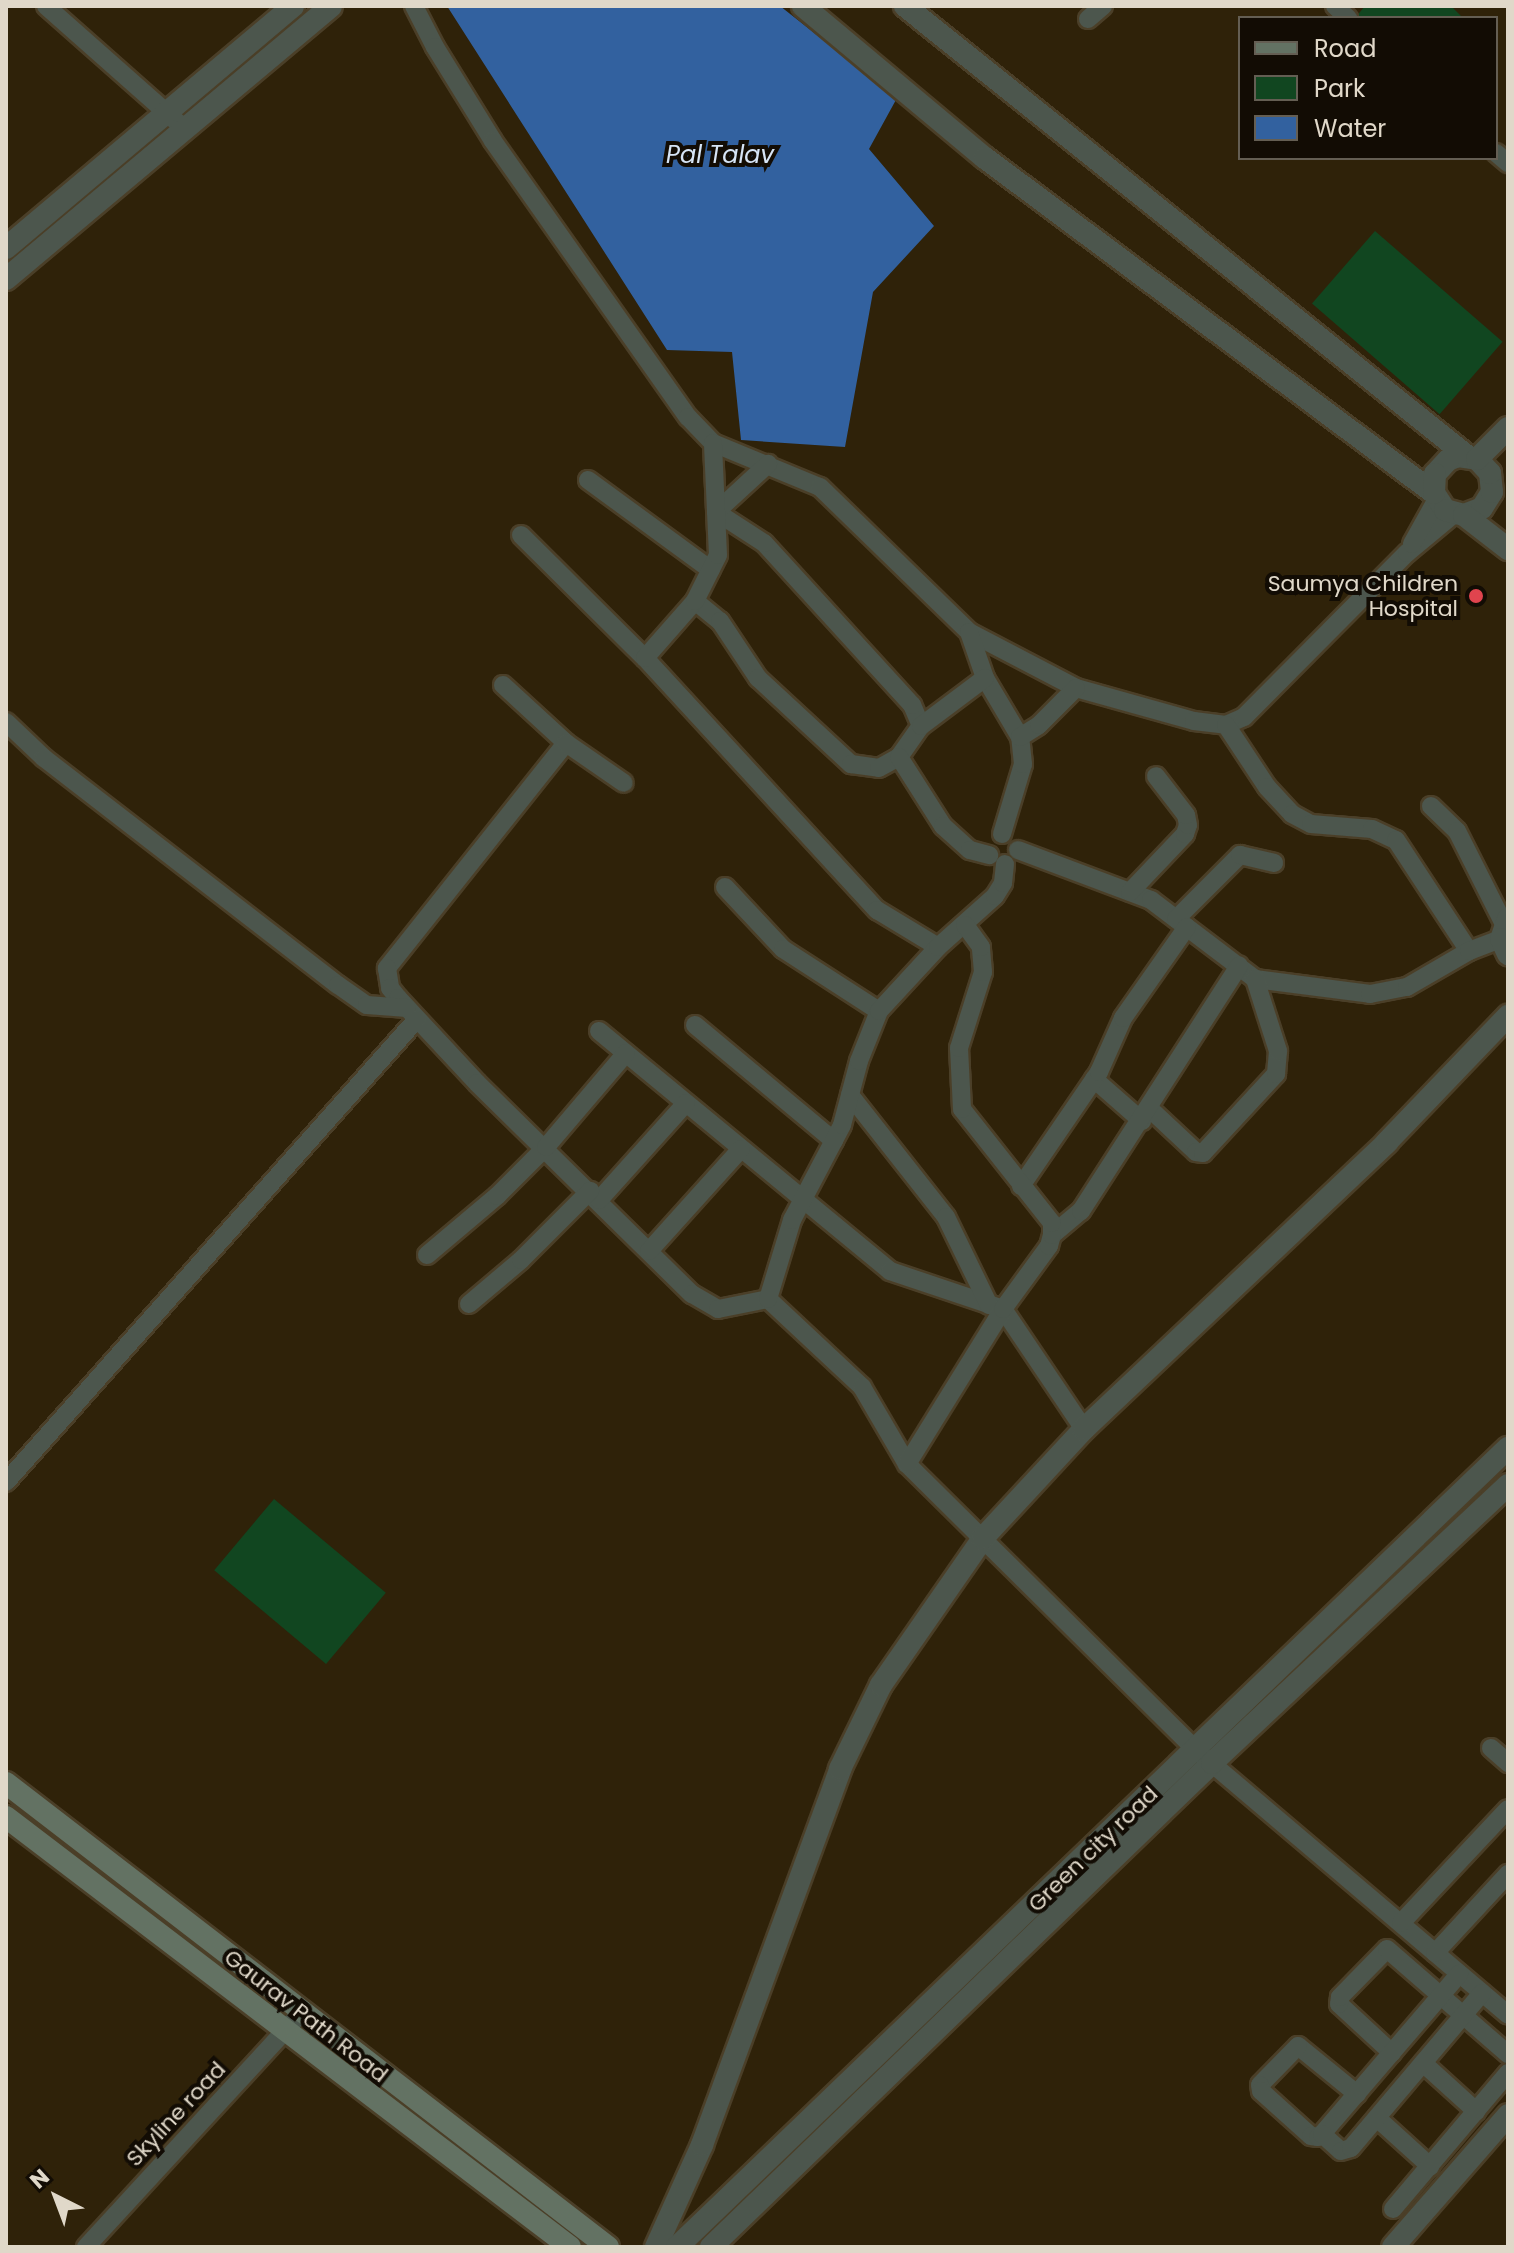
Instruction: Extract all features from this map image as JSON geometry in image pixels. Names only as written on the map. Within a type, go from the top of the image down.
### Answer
[{"type":"main road","name":"Gaurav Path Road","points":[[6,1783],[608,2247]]},
{"type":"main road","name":"Gaurav Path Road","points":[[6,1817],[283,2032],[570,2247]]},
{"type":"street","points":[[46,6],[185,129]]},
{"type":"street","points":[[6,248],[293,6]]},
{"type":"street","points":[[6,279],[331,6]]},
{"type":"street","points":[[414,6],[435,47],[493,141],[671,396],[713,443],[799,476],[834,498],[969,632],[1076,688],[1194,721],[1226,725],[1244,717],[1407,553],[1459,514],[1474,513],[1488,501],[1492,492],[1486,468],[905,6]]},
{"type":"street","points":[[803,6],[985,158],[1508,549]]},
{"type":"street","points":[[1088,19],[1103,6]]},
{"type":"street","points":[[1486,468],[1508,428]]},
{"type":"street","points":[[645,658],[695,601],[718,555],[713,443]]},
{"type":"street","points":[[1486,468],[1508,449]]},
{"type":"street","points":[[1407,553],[1435,496],[1435,474],[1441,466],[1458,456],[1486,468]]},
{"type":"street","points":[[716,512],[768,464]]},
{"type":"street","points":[[588,480],[711,570]]},
{"type":"street","points":[[716,512],[764,543],[912,705],[921,726]]},
{"type":"street","points":[[521,535],[645,658],[877,910],[938,947]]},
{"type":"street","points":[[695,601],[720,621],[758,678],[851,764],[879,768],[899,757],[921,726],[985,678]]},
{"type":"street","points":[[768,1299],[792,1220],[834,1141],[879,1011],[938,947],[995,896],[1003,883],[1004,856],[990,841],[1002,834],[1023,764],[1020,737],[985,678],[969,632]]},
{"type":"street","points":[[503,685],[566,743],[624,783]]},
{"type":"street","points":[[1020,737],[1039,725],[1076,688]]},
{"type":"street","points":[[6,722],[44,758],[338,985],[367,1005],[412,1014]]},
{"type":"street","points":[[1226,725],[1267,787],[1292,814],[1311,824],[1372,829],[1396,840],[1469,951]]},
{"type":"street","points":[[566,743],[387,968],[390,988],[477,1083],[546,1147],[692,1294],[718,1309],[768,1299]]},
{"type":"street","points":[[899,757],[943,826],[970,850],[1004,856],[1151,900],[1255,979],[1370,994],[1407,987],[1469,951],[1506,934],[1457,831],[1431,806]]},
{"type":"street","points":[[1130,892],[1185,834],[1188,825],[1186,815],[1156,776]]},
{"type":"street","points":[[1021,1186],[1094,1079],[1123,1018],[1182,923],[1240,855],[1274,863]]},
{"type":"street","points":[[725,887],[783,949],[879,1011]]},
{"type":"street","points":[[907,1464],[996,1307],[1049,1246],[1052,1235],[1052,1223],[962,1109],[959,1048],[983,972],[981,947],[965,925]]},
{"type":"street","points":[[1052,1235],[1081,1211],[1146,1115],[1239,966]]},
{"type":"street","points":[[1094,1079],[1196,1152],[1203,1153],[1276,1074],[1278,1051],[1255,979]]},
{"type":"street","points":[[6,1482],[412,1014]]},
{"type":"street","points":[[656,2247],[702,2145],[840,1769],[881,1685],[983,1538],[1084,1429],[1387,1142],[1508,1016]]},
{"type":"street","points":[[695,1025],[834,1141]]},
{"type":"street","points":[[599,1031],[890,1271],[996,1307]]},
{"type":"street","points":[[427,1255],[497,1196],[546,1147],[626,1053]]},
{"type":"street","points":[[850,1095],[946,1217],[996,1307],[1084,1429]]},
{"type":"street","points":[[469,1304],[594,1196],[686,1103]]},
{"type":"street","points":[[649,1251],[741,1149]]},
{"type":"street","points":[[768,1299],[862,1387],[907,1464],[1204,1757],[1508,2015]]},
{"type":"street","name":"Green city road","points":[[711,2247],[1507,1451]]},
{"type":"street","name":"Green city road","points":[[677,2247],[1204,1757],[1508,1485]]},
{"type":"street","points":[[1491,1748],[1508,1763]]},
{"type":"street","points":[[1401,1923],[1508,1809]]},
{"type":"street","points":[[1435,1953],[1508,1874]]},
{"type":"street","points":[[1392,2053],[1342,2011],[1340,1997],[1387,1949],[1508,2054]]},
{"type":"street","points":[[1357,2094],[1298,2046],[1262,2083],[1261,2091],[1311,2136],[1322,2134],[1357,2094],[1459,1974]]},
{"type":"street","points":[[1322,2134],[1344,2152],[1377,2118],[1482,1993]]},
{"type":"street","name":"Skyline road","points":[[86,2247],[301,2013]]},
{"type":"street","points":[[1423,2063],[1476,2111]]},
{"type":"street","points":[[1393,2209],[1508,2073]]},
{"type":"street","points":[[1393,2247],[1508,2115]]},
{"type":"street","points":[[1377,2118],[1430,2166]]},
{"type":"green space","points":[[1365,6],[1451,6],[1461,16],[1357,16]]},
{"type":"green space","points":[[1375,231],[1503,342],[1440,414],[1312,303]]},
{"type":"green space","points":[[274,1499],[386,1593],[326,1664],[214,1570]]},
{"type":"water","name":"Pal Talav","points":[[447,6],[780,6],[897,98],[869,149],[934,226],[873,292],[845,447],[741,440],[732,352],[667,350]]},
{"type":"place","name":"Saumya Children Hospital","points":[[1476,596]]}]
